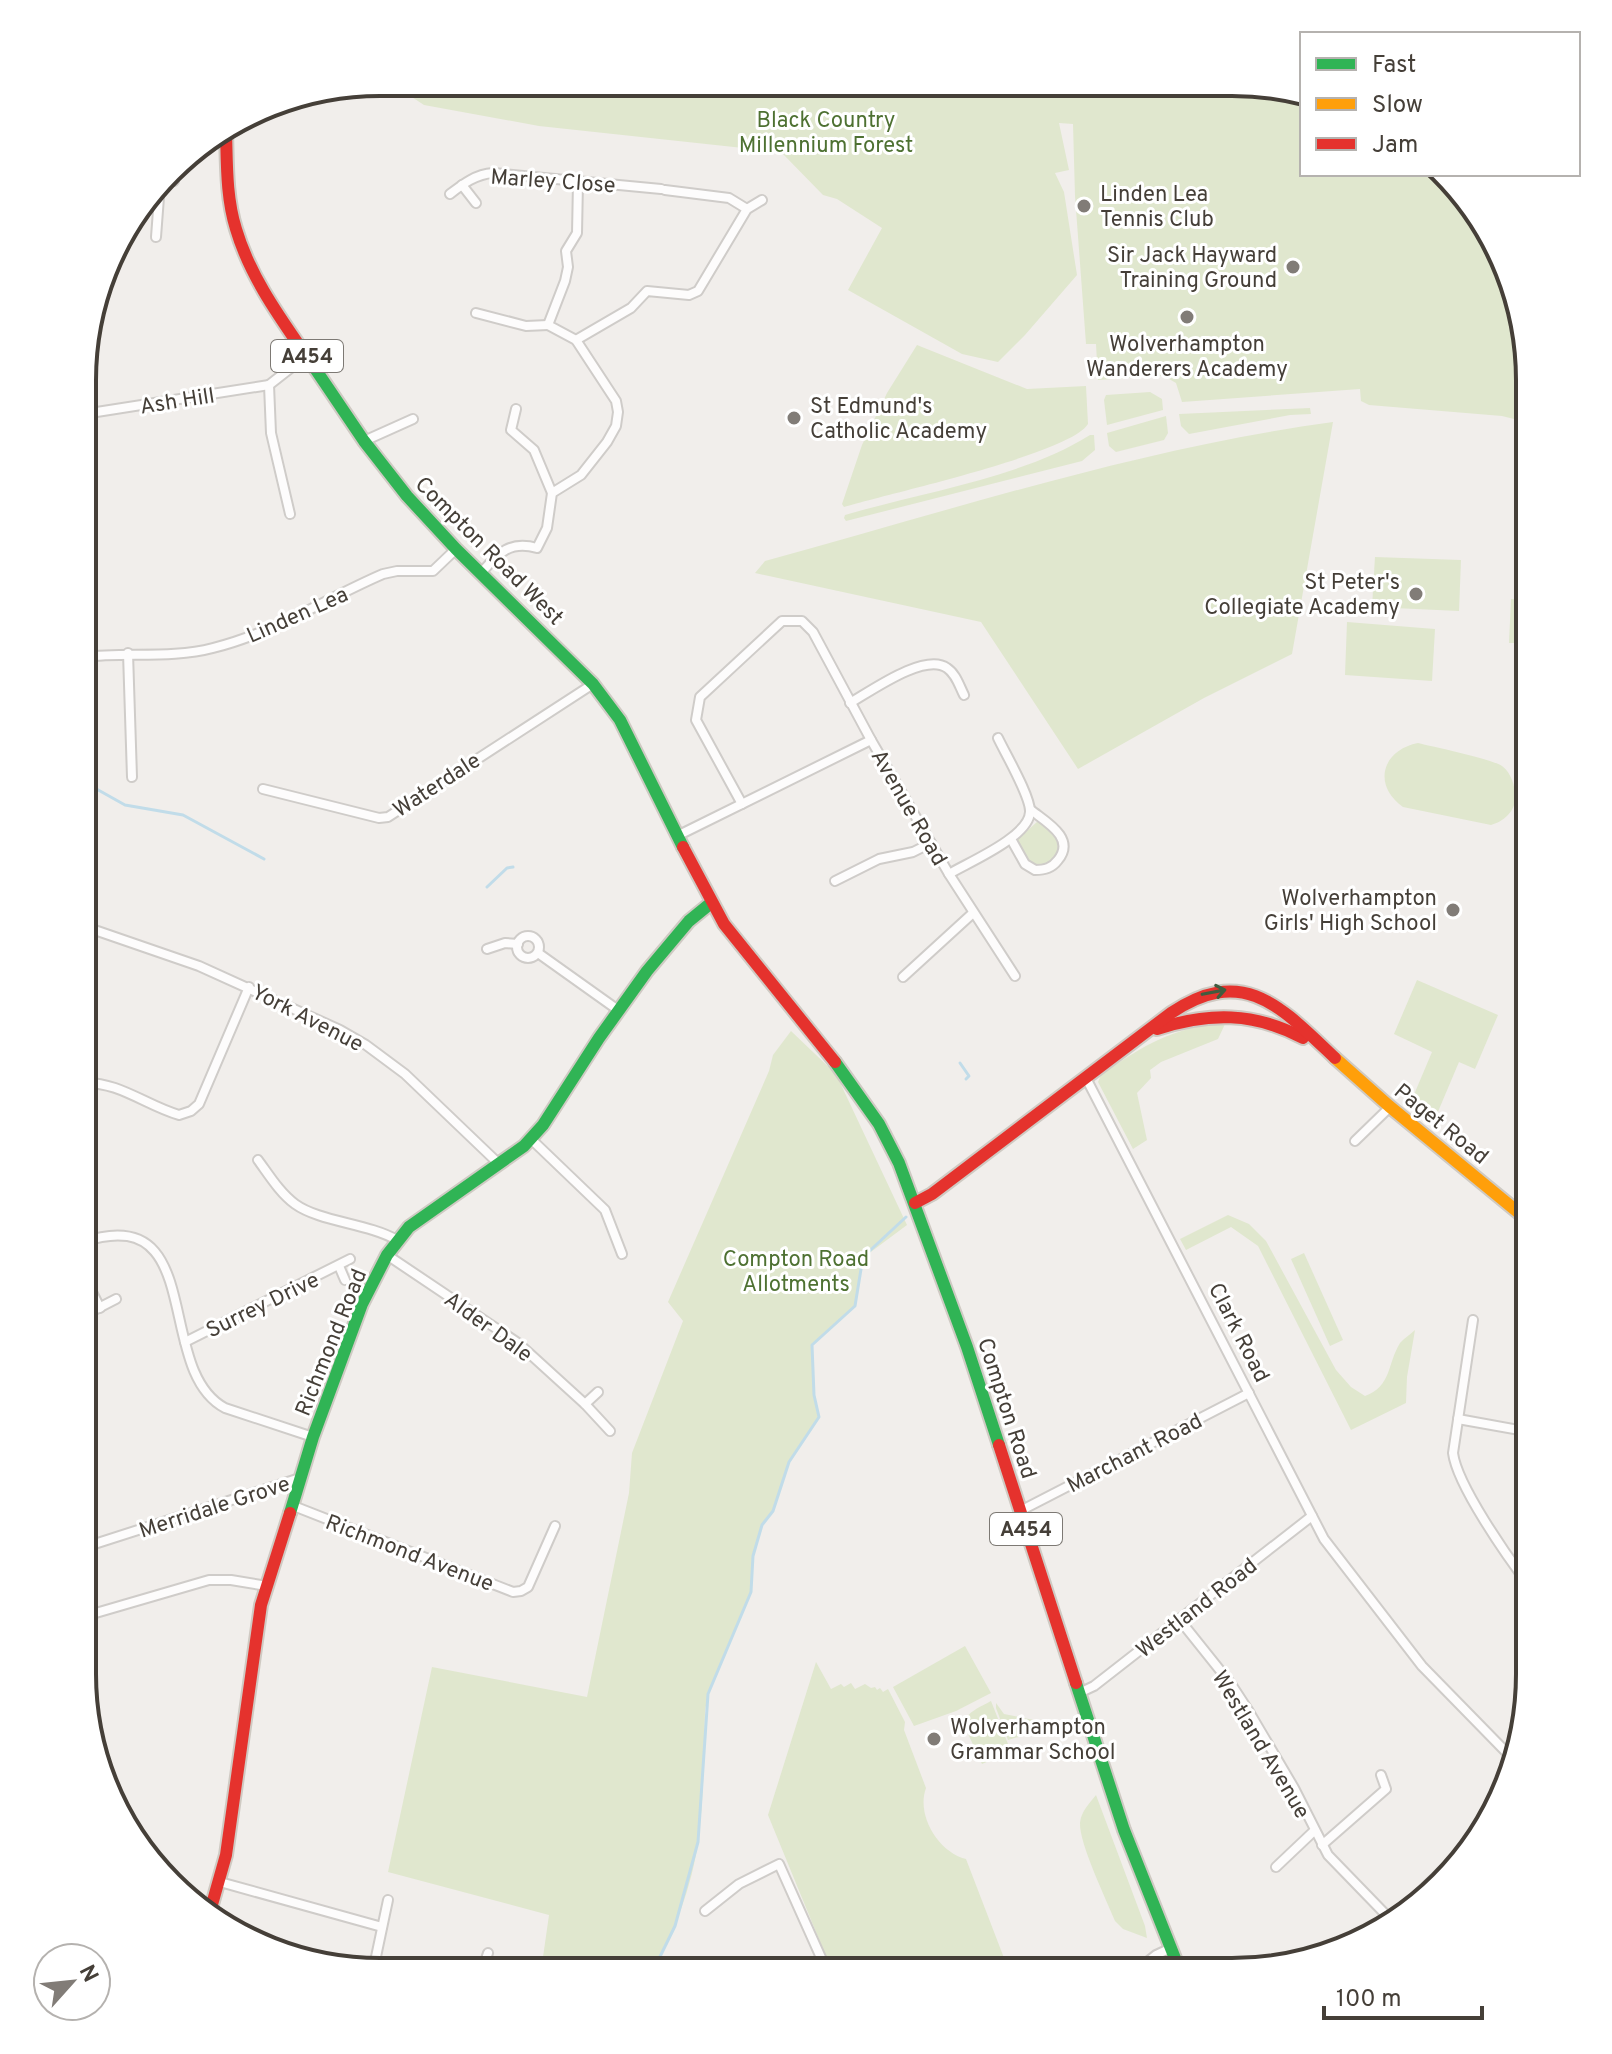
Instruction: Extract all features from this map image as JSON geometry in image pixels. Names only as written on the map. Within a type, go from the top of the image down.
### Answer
[{"type":"main road","name":"Compton Road West","points":[[226,141],[228,189],[242,250],[252,272],[364,441],[407,496],[456,549],[593,684],[620,720],[711,903]]},
{"type":"main road","name":"Richmond Road","points":[[213,1903],[230,1832],[257,1623],[313,1437],[362,1304],[397,1240],[427,1213],[531,1139],[618,1010],[689,921],[711,903]]},
{"type":"main road","name":"Compton Road","points":[[711,903],[724,924],[870,1108],[890,1144],[915,1203],[967,1347],[1129,1843],[1175,1957]]},
{"type":"main road","name":"Paget Road","points":[[1086,1078],[1171,1013],[1200,995],[1217,990],[1242,991],[1272,1005],[1515,1210]]},
{"type":"main road","name":"Paget Road","points":[[1149,1032],[1204,1016],[1250,1016],[1282,1026],[1330,1055]]},
{"type":"main road","points":[[915,1203],[932,1194],[1086,1078]]},
{"type":"street","name":"Marley Close","points":[[450,194],[484,173],[493,173],[578,183],[623,184],[729,198],[747,209]]},
{"type":"street","points":[[548,325],[565,281],[568,267],[566,251],[577,233],[578,183]]},
{"type":"street","points":[[462,185],[476,203]]},
{"type":"street","points":[[576,340],[631,308],[647,291],[689,295],[698,291],[747,209],[762,200]]},
{"type":"street","points":[[156,237],[159,202]]},
{"type":"street","points":[[476,313],[526,326],[548,325],[576,340],[616,401],[616,426],[581,475],[552,493]]},
{"type":"street","name":"Ash Hill","points":[[96,412],[269,385],[306,356]]},
{"type":"street","points":[[269,385],[271,433],[290,514]]},
{"type":"street","points":[[481,573],[506,548],[523,545],[537,548],[550,516],[552,493],[534,450],[511,430],[516,409]]},
{"type":"street","points":[[364,441],[413,419]]},
{"type":"street","name":"Linden Lea","points":[[96,656],[194,652],[232,643],[280,624],[383,574],[433,571],[456,549]]},
{"type":"street","points":[[742,804],[696,720],[700,697],[782,621],[802,621],[813,632],[871,740]]},
{"type":"street","points":[[128,653],[132,777]]},
{"type":"street","points":[[850,703],[913,669],[931,663],[948,668],[964,695]]},
{"type":"street","name":"Waterdale","points":[[263,789],[379,818],[388,817],[593,684]]},
{"type":"street","points":[[998,738],[1031,810],[1060,834],[1064,849],[1052,867],[1035,870],[1025,864],[1011,839]]},
{"type":"street","name":"Avenue Road","points":[[677,836],[871,740],[949,874],[1015,976]]},
{"type":"street","points":[[949,874],[1011,839],[1027,823],[1031,810]]},
{"type":"street","points":[[835,881],[879,859],[913,852],[931,843]]},
{"type":"street","points":[[903,977],[973,913]]},
{"type":"street","name":"York Avenue","points":[[96,930],[164,952],[249,987],[308,1013],[366,1045],[428,1094],[498,1163]]},
{"type":"street","points":[[525,936],[532,936],[539,944],[538,953],[531,958],[523,957],[518,952],[518,944],[525,936]]},
{"type":"street","points":[[487,949],[505,943],[518,944]]},
{"type":"street","points":[[538,953],[618,1010]]},
{"type":"street","points":[[96,1082],[179,1115],[191,1111],[199,1104],[249,987]]},
{"type":"street","name":"Clark Road","points":[[1086,1078],[1312,1516],[1343,1566],[1422,1666],[1505,1751]]},
{"type":"street","points":[[1355,1141],[1390,1107]]},
{"type":"street","points":[[531,1139],[605,1210],[622,1254]]},
{"type":"street","points":[[258,1160],[283,1193],[302,1208],[372,1229],[397,1240]]},
{"type":"street","points":[[96,1237],[123,1234],[144,1241],[153,1249],[166,1269],[197,1379],[214,1402],[313,1437]]},
{"type":"street","name":"Alder Dale","points":[[387,1255],[518,1343],[610,1431]]},
{"type":"street","name":"Surrey Drive","points":[[185,1342],[350,1259]]},
{"type":"street","name":"Surrey Drive","points":[[339,1266],[345,1280]]},
{"type":"street","points":[[96,1310],[116,1299]]},
{"type":"street","points":[[96,1300],[100,1308]]},
{"type":"street","points":[[1473,1320],[1453,1453],[1458,1475],[1515,1563]]},
{"type":"street","points":[[585,1404],[598,1392]]},
{"type":"street","name":"Marchant Road","points":[[1020,1511],[1249,1393]]},
{"type":"street","points":[[1458,1419],[1515,1429]]},
{"type":"street","name":"Merridale Grove","points":[[96,1544],[300,1478]]},
{"type":"street","name":"Richmond Avenue","points":[[291,1505],[513,1592],[528,1587],[555,1526]]},
{"type":"street","name":"Westland Road","points":[[1078,1693],[1094,1686],[1312,1516]]},
{"type":"street","points":[[538,1537],[547,1541]]},
{"type":"street","points":[[96,1613],[209,1580],[267,1586]]},
{"type":"street","name":"Westland Avenue","points":[[1179,1619],[1248,1710],[1294,1788],[1322,1845],[1339,1868],[1384,1913]]},
{"type":"street","points":[[1322,1845],[1386,1789],[1381,1775]]},
{"type":"street","name":"Westland Avenue","points":[[1276,1867],[1314,1831]]},
{"type":"street","points":[[705,1911],[739,1884],[779,1864],[821,1957]]},
{"type":"street","points":[[220,1882],[382,1927]]},
{"type":"street","points":[[376,1958],[388,1900]]},
{"type":"street","points":[[1157,1957],[1171,1948]]},
{"type":"street","points":[[486,1958],[488,1953]]},
{"type":"green space","name":"Sir Jack Hayward Training Ground","points":[[1232,96],[1269,98],[1300,104],[1300,176],[1430,176],[1468,222],[1487,254],[1511,325],[1516,419],[1369,405],[1361,401],[1360,389],[1182,402],[1176,383],[1164,376],[1098,380],[1096,344],[1086,344],[1073,124],[1059,123],[1069,170],[1055,173],[1064,192],[1077,275],[998,362],[962,354],[848,290],[882,228],[837,199],[823,195],[781,152],[539,126],[424,105],[412,97]]},
{"type":"green space","points":[[917,345],[1027,389],[1086,386],[1088,424],[1074,436],[1014,460],[844,507],[842,504],[862,445],[887,393]]},
{"type":"green space","points":[[1150,392],[1162,399],[1163,410],[1107,425],[1106,395]]},
{"type":"green space","points":[[1310,408],[1311,414],[1290,415],[1189,434],[1181,426],[1179,414]]},
{"type":"green space","points":[[1166,416],[1168,433],[1164,440],[1116,452],[1109,446],[1107,433]]},
{"type":"green space","points":[[1333,422],[1292,654],[1204,698],[1078,769],[981,622],[755,573],[765,561],[1047,482],[1189,448]]},
{"type":"green space","points":[[1094,435],[1095,450],[1082,461],[846,521],[844,518],[845,515],[1003,473],[1063,450]]},
{"type":"green space","points":[[1375,557],[1461,560],[1459,611],[1372,607]]},
{"type":"green space","points":[[1511,599],[1516,600],[1516,643],[1509,643]]},
{"type":"green space","points":[[1347,622],[1435,629],[1432,681],[1345,675]]},
{"type":"green space","points":[[1418,743],[1502,766],[1511,777],[1515,791],[1510,813],[1491,825],[1403,807],[1387,789],[1385,769],[1396,753]]},
{"type":"green space","points":[[1038,821],[1055,835],[1060,848],[1059,855],[1042,868],[1026,863],[1015,842]]},
{"type":"green space","points":[[1417,980],[1498,1015],[1475,1069],[1459,1062],[1437,1114],[1410,1104],[1432,1052],[1394,1034]]},
{"type":"green space","points":[[1226,1022],[1218,1039],[1161,1062],[1150,1070],[1151,1078],[1137,1093],[1147,1140],[1133,1149],[1098,1082],[1101,1075],[1132,1054],[1174,1033]]},
{"type":"green space","name":"Compton Road Allotments","points":[[791,1031],[836,1074],[907,1225],[864,1257],[855,1306],[812,1345],[814,1395],[819,1417],[789,1462],[773,1511],[762,1525],[753,1556],[751,1592],[708,1694],[695,1859],[681,1909],[661,1956],[543,1958],[549,1915],[388,1872],[432,1667],[587,1697],[629,1493],[632,1453],[683,1321],[668,1302],[769,1071],[773,1055]]},
{"type":"green space","points":[[1228,1215],[1249,1224],[1266,1241],[1336,1370],[1351,1387],[1365,1396],[1374,1392],[1385,1380],[1400,1343],[1415,1330],[1406,1403],[1351,1430],[1258,1246],[1231,1227],[1186,1250],[1180,1239]]},
{"type":"green space","points":[[1304,1253],[1343,1340],[1330,1346],[1291,1259]]},
{"type":"green space","points":[[965,1646],[991,1693],[956,1711],[914,1726],[893,1687]]},
{"type":"green space","points":[[816,1662],[831,1689],[851,1683],[855,1689],[865,1684],[877,1690],[880,1688],[883,1692],[888,1689],[905,1722],[904,1730],[926,1788],[924,1810],[927,1820],[938,1841],[966,1859],[1004,1957],[826,1957],[768,1815]]},
{"type":"green space","points":[[991,1701],[1008,1744],[997,1748],[998,1757],[982,1764],[964,1725],[970,1713]]},
{"type":"green space","points":[[996,1703],[1004,1714],[1034,1720],[1039,1731],[1008,1740]]},
{"type":"green space","points":[[1096,1795],[1147,1938],[1123,1929],[1115,1921],[1088,1857],[1080,1823],[1084,1811]]},
{"type":"waterway","points":[[96,789],[125,805],[183,815],[264,859]]},
{"type":"waterway","points":[[487,887],[507,868],[513,867]]},
{"type":"waterway","points":[[960,1063],[969,1076],[966,1079]]},
{"type":"waterway","points":[[660,1958],[675,1926],[698,1842],[708,1694],[751,1592],[753,1556],[762,1525],[773,1511],[789,1462],[819,1417],[814,1395],[812,1345],[855,1306],[863,1257],[906,1217]]},
{"type":"traffic: fast","points":[[314,367],[364,441],[407,496],[456,549],[593,684],[620,720],[683,847]]},
{"type":"traffic: fast","points":[[290,1513],[313,1437],[362,1304],[387,1255],[409,1227],[524,1146],[543,1125],[647,971],[689,921],[711,903]]},
{"type":"traffic: fast","points":[[835,1062],[879,1124],[899,1163],[967,1347],[999,1445]]},
{"type":"traffic: fast","points":[[1076,1683],[1124,1830],[1174,1957]]},
{"type":"traffic: slow","points":[[1335,1058],[1515,1210]]},
{"type":"traffic: jam","points":[[226,141],[230,205],[242,248],[269,301],[314,367]]},
{"type":"traffic: jam","points":[[683,847],[724,924],[835,1062]]},
{"type":"traffic: jam","points":[[915,1203],[932,1194],[1171,1013],[1197,999],[1220,992],[1241,992],[1260,998],[1279,1008],[1335,1058]]},
{"type":"traffic: jam","points":[[1157,1029],[1176,1023],[1231,1017],[1267,1023],[1303,1038]]},
{"type":"traffic: jam","points":[[999,1445],[1076,1683]]},
{"type":"traffic: jam","points":[[212,1903],[226,1855],[261,1605],[290,1513]]},
{"type":"place","name":"Linden Lea Tennis Club","points":[[1084,206]]},
{"type":"place","name":"Sir Jack Hayward Training Ground","points":[[1293,267]]},
{"type":"place","name":"Wolverhampton Wanderers Academy","points":[[1187,317]]},
{"type":"place","name":"St Edmund's Catholic Academy","points":[[794,418]]},
{"type":"place","name":"St Peter's Collegiate Academy","points":[[1416,594]]},
{"type":"place","name":"Wolverhampton Girls' High School","points":[[1453,910]]},
{"type":"place","name":"Wolverhampton Grammar School","points":[[934,1739]]},
{"type":"park label","name":"Black Country Millennium Forest","points":[[826,132]]}]
